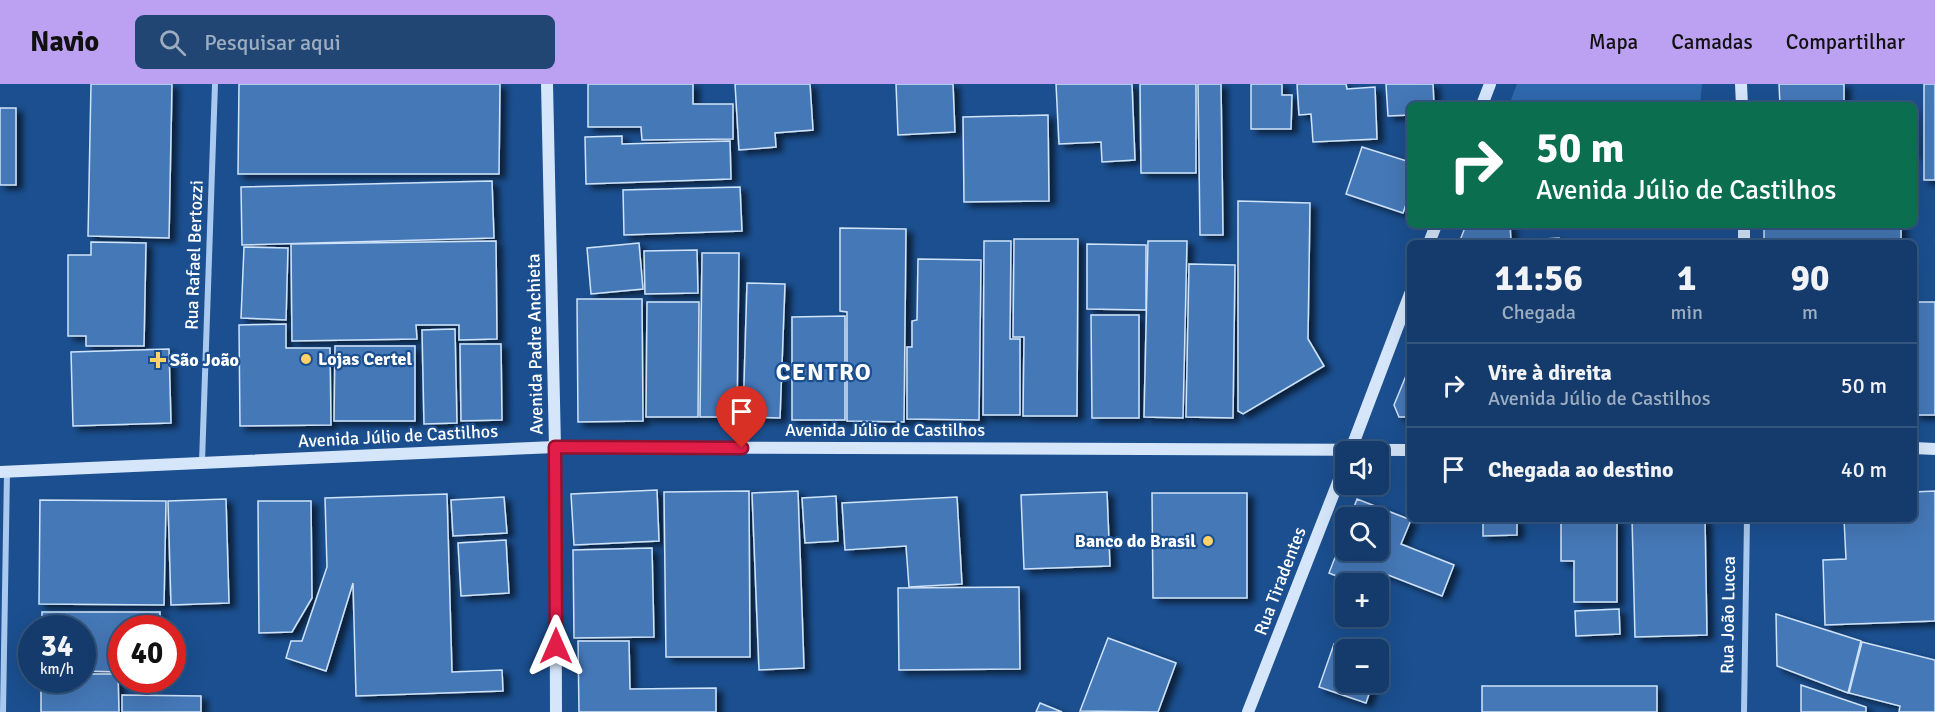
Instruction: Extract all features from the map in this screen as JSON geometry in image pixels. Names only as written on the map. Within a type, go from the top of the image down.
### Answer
[{"type":"street","name":"Rua Rafael Bertozzi","points":[[202,462],[215,84]]},
{"type":"street","name":"Avenida Padre Anchieta","points":[[547,84],[555,447],[556,712]]},
{"type":"street","points":[[1483,102],[1490,84]]},
{"type":"street","points":[[1741,84],[1742,102]]},
{"type":"street","name":"Rua Tiradentes","points":[[1353,441],[1407,302]]},
{"type":"street","name":"Avenida Júlio de Castilhos","points":[[4,472],[555,447],[1335,455]]},
{"type":"street","points":[[1917,448],[1935,449]]},
{"type":"street","name":"Avenida Júlio de Castilhos","points":[[1389,452],[1407,450]]},
{"type":"street","points":[[3,712],[4,472]]},
{"type":"street","name":"Rua Tiradentes","points":[[1248,712],[1335,488]]},
{"type":"street","name":"Rua João Lucca","points":[[1744,712],[1747,522]]},
{"type":"shaded area","points":[[1517,84],[1702,84],[1700,102],[1510,102]]},
{"type":"building","points":[[91,84],[172,84],[169,238],[88,236]]},
{"type":"building","points":[[239,84],[500,84],[499,174],[238,174]]},
{"type":"building","points":[[588,84],[693,84],[693,104],[733,104],[733,139],[642,140],[641,127],[588,127]]},
{"type":"building","points":[[735,84],[810,84],[813,130],[775,133],[776,147],[739,150]]},
{"type":"building","points":[[896,84],[953,84],[955,132],[898,135]]},
{"type":"building","points":[[1056,84],[1132,84],[1135,160],[1102,162],[1101,142],[1059,144]]},
{"type":"building","points":[[1140,84],[1196,84],[1196,173],[1141,173]]},
{"type":"building","points":[[1198,84],[1221,84],[1223,235],[1200,235]]},
{"type":"building","points":[[1251,84],[1282,84],[1282,95],[1292,95],[1291,129],[1251,129]]},
{"type":"building","points":[[1297,84],[1346,84],[1347,89],[1375,87],[1377,139],[1313,142],[1311,114],[1299,115]]},
{"type":"building","points":[[1386,84],[1433,84],[1434,102],[1407,102],[1407,115],[1388,116]]},
{"type":"building","points":[[1779,84],[1844,84],[1844,102],[1780,102]]},
{"type":"building","points":[[1924,84],[1935,84],[1935,180],[1924,180]]},
{"type":"building","points":[[0,108],[16,108],[16,185],[0,185]]},
{"type":"building","points":[[1048,115],[1049,201],[964,202],[963,117]]},
{"type":"building","points":[[622,136],[622,144],[730,141],[731,179],[586,184],[585,137]]},
{"type":"building","points":[[1362,147],[1407,161],[1407,202],[1403,213],[1346,194]]},
{"type":"building","points":[[492,181],[494,238],[242,245],[241,187]]},
{"type":"building","points":[[740,187],[742,231],[624,235],[623,190]]},
{"type":"building","points":[[1238,201],[1310,203],[1308,339],[1324,366],[1243,414],[1238,411]]},
{"type":"building","points":[[840,228],[906,229],[904,422],[847,421],[847,312],[840,311]]},
{"type":"building","points":[[1465,228],[1510,228],[1511,240],[1460,240]]},
{"type":"building","points":[[1764,228],[1901,228],[1901,240],[1764,240]]},
{"type":"building","points":[[1559,238],[1559,240],[1527,240]]},
{"type":"building","points":[[1014,239],[1078,239],[1077,416],[1023,416],[1024,337],[1013,337]]},
{"type":"building","points":[[496,241],[497,339],[459,340],[459,325],[416,325],[417,339],[292,341],[291,244]]},
{"type":"building","points":[[984,241],[1011,241],[1010,339],[1020,339],[1020,415],[983,415]]},
{"type":"building","points":[[1148,241],[1187,241],[1183,418],[1144,417]]},
{"type":"building","points":[[91,242],[146,243],[144,346],[86,346],[86,336],[68,336],[68,255],[91,255]]},
{"type":"building","points":[[639,243],[643,289],[591,294],[587,248]]},
{"type":"building","points":[[1087,244],[1146,245],[1146,310],[1087,309]]},
{"type":"building","points":[[244,247],[288,248],[286,320],[241,318]]},
{"type":"building","points":[[697,250],[698,293],[645,294],[644,251]]},
{"type":"building","points":[[702,253],[739,253],[737,417],[700,417]]},
{"type":"building","points":[[918,259],[981,260],[979,420],[907,419],[907,347],[912,347],[912,321],[917,320]]},
{"type":"building","points":[[1189,264],[1235,265],[1233,418],[1186,417]]},
{"type":"building","points":[[747,283],[785,284],[780,418],[743,417]]},
{"type":"building","points":[[577,299],[642,299],[643,421],[578,422]]},
{"type":"building","points":[[647,302],[699,302],[698,417],[646,417]]},
{"type":"building","points":[[1917,302],[1935,302],[1935,415],[1917,415]]},
{"type":"building","points":[[1091,315],[1139,315],[1139,418],[1092,418]]},
{"type":"building","points":[[845,316],[845,420],[792,420],[792,317]]},
{"type":"building","points":[[286,324],[286,348],[330,348],[331,425],[240,426],[239,325]]},
{"type":"building","points":[[455,329],[457,423],[424,424],[422,330]]},
{"type":"building","points":[[460,344],[501,344],[502,420],[461,421]]},
{"type":"building","points":[[335,346],[415,346],[415,421],[334,421]]},
{"type":"building","points":[[169,349],[171,423],[73,426],[71,352]]},
{"type":"building","points":[[1407,373],[1407,417],[1399,417],[1394,405]]},
{"type":"building","points":[[657,490],[659,541],[574,545],[571,494]]},
{"type":"building","points":[[749,491],[750,657],[666,657],[664,492]]},
{"type":"building","points":[[798,491],[804,668],[759,670],[752,493]]},
{"type":"building","points":[[1935,491],[1935,621],[1825,625],[1823,560],[1846,559],[1844,522],[1917,522],[1917,492]]},
{"type":"building","points":[[1107,492],[1110,566],[1024,569],[1021,495]]},
{"type":"building","points":[[1152,493],[1247,493],[1247,598],[1153,598]]},
{"type":"building","points":[[447,494],[452,672],[502,670],[503,691],[356,696],[353,583],[326,671],[286,658],[291,641],[302,641],[327,567],[325,498]]},
{"type":"building","points":[[836,496],[838,541],[805,543],[802,498]]},
{"type":"building","points":[[504,497],[507,533],[453,536],[451,500]]},
{"type":"building","points":[[957,497],[962,584],[909,587],[906,546],[845,550],[842,503]]},
{"type":"building","points":[[226,499],[229,603],[171,605],[168,501]]},
{"type":"building","points":[[1357,499],[1378,507],[1354,507]]},
{"type":"building","points":[[40,500],[166,501],[164,605],[39,604]]},
{"type":"building","points":[[258,501],[311,501],[312,598],[292,632],[259,633]]},
{"type":"building","points":[[1389,511],[1410,522],[1401,544],[1454,565],[1442,596],[1389,575],[1389,573],[1335,573],[1335,575],[1329,573],[1335,557],[1335,561],[1389,561]]},
{"type":"building","points":[[1483,522],[1517,522],[1517,535],[1483,536]]},
{"type":"building","points":[[1561,522],[1617,522],[1617,602],[1574,602],[1574,561],[1561,561]]},
{"type":"building","points":[[1632,522],[1705,522],[1707,635],[1635,637]]},
{"type":"building","points":[[506,540],[509,593],[461,596],[458,543]]},
{"type":"building","points":[[652,548],[654,637],[574,638],[573,550]]},
{"type":"building","points":[[1019,587],[1020,669],[899,670],[898,588]]},
{"type":"building","points":[[1619,609],[1620,634],[1576,636],[1575,611]]},
{"type":"building","points":[[42,612],[160,612],[160,615],[108,615],[108,672],[96,671],[96,615],[42,615]]},
{"type":"building","points":[[1776,614],[1861,641],[1848,693],[1777,666]]},
{"type":"building","points":[[1108,638],[1176,663],[1158,712],[1080,711]]},
{"type":"building","points":[[578,641],[629,641],[630,689],[716,688],[716,712],[579,712]]},
{"type":"building","points":[[1862,642],[1935,660],[1935,712],[1899,712],[1900,706],[1849,693]]},
{"type":"building","points":[[1334,644],[1335,644],[1335,692],[1319,687]]},
{"type":"building","points":[[96,674],[108,674],[108,693],[118,693],[119,712],[41,712],[41,693],[96,693]]},
{"type":"building","points":[[1801,685],[1866,707],[1866,712],[1801,712]]},
{"type":"building","points":[[1482,686],[1657,686],[1657,712],[1482,712]]},
{"type":"building","points":[[1337,693],[1369,693],[1366,703]]},
{"type":"building","points":[[122,695],[201,696],[201,712],[122,712]]},
{"type":"building","points":[[1040,703],[1062,712],[1036,712]]},
{"type":"place","name":"Lojas Certel","points":[[306,359]]},
{"type":"place","name":"São João","points":[[158,360]]},
{"type":"place","name":"Banco do Brasil","points":[[1208,541]]},
{"type":"district","name":"CENTRO","points":[[824,372]]},
{"type":"route","points":[[556,646],[555,447],[742,448]]}]
